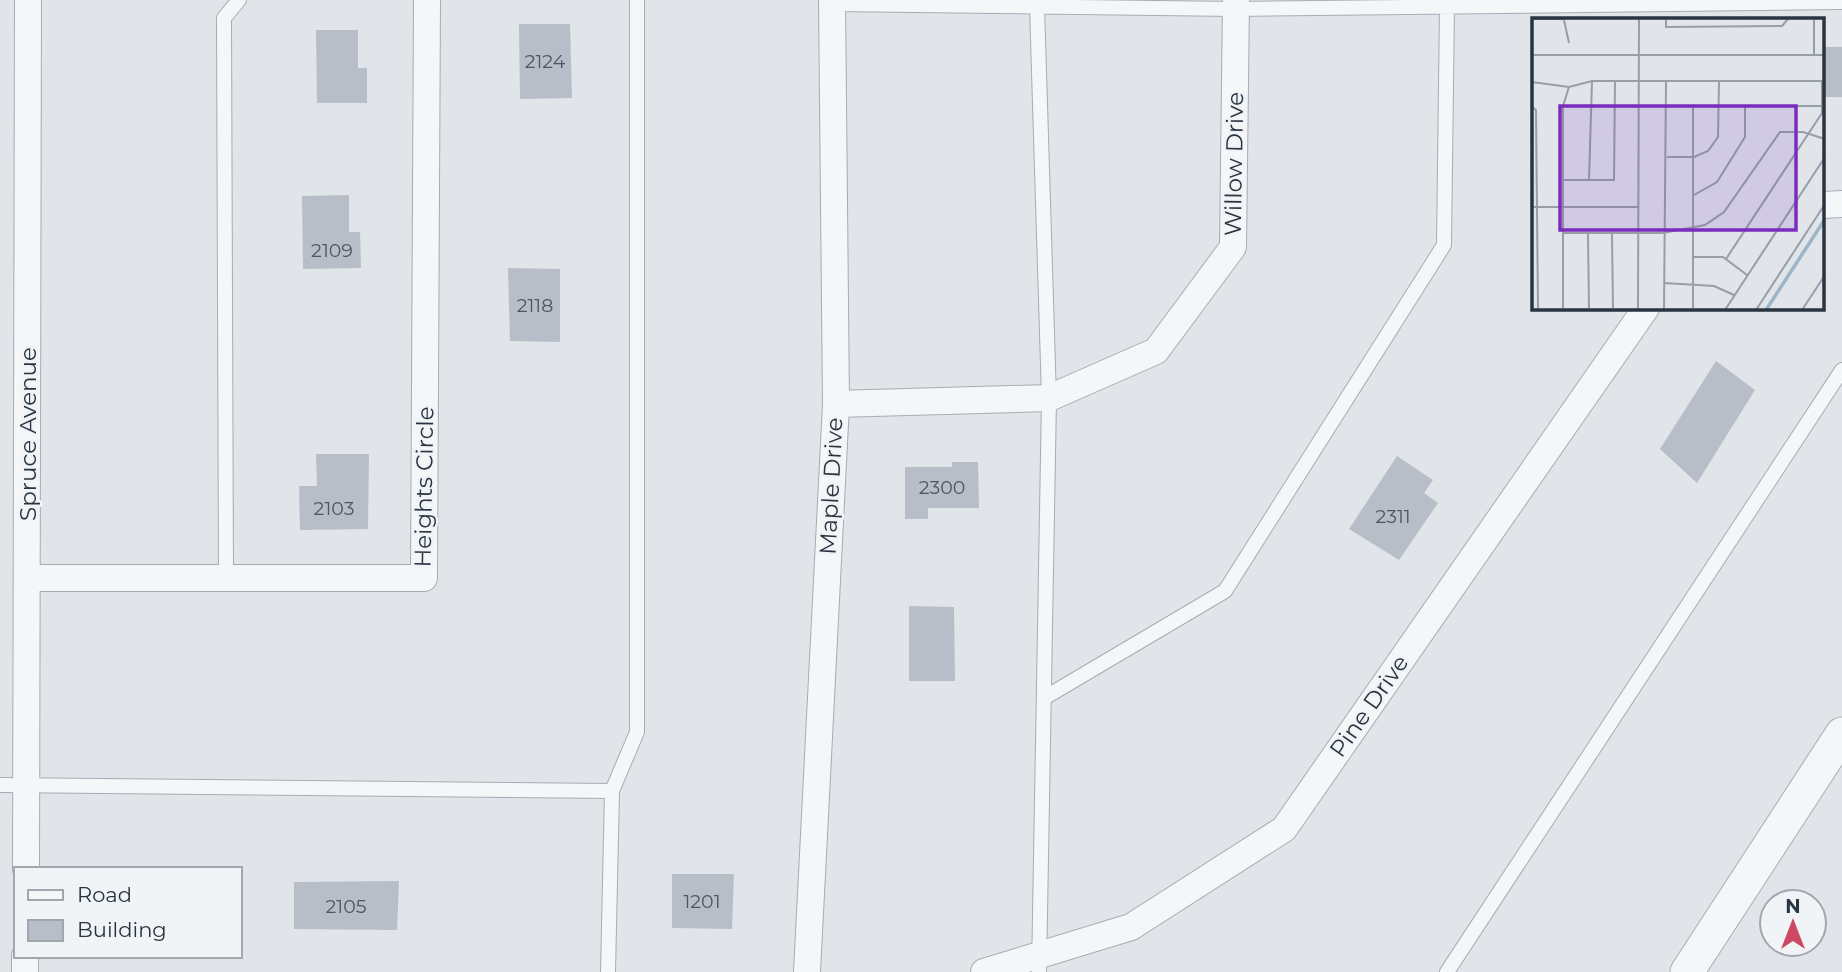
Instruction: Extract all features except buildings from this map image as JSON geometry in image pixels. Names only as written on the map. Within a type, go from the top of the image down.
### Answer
[{"type":"street","name":"Spruce Avenue","points":[[26,867],[28,0]]},
{"type":"street","name":"Heights Circle","points":[[28,578],[424,578],[427,0]]},
{"type":"street","name":"Maple Drive","points":[[807,972],[836,404],[832,2]]},
{"type":"street","name":"Willow Drive","points":[[836,404],[1049,397],[1156,351],[1233,247],[1236,4]]},
{"type":"street","name":"Pine Drive","points":[[984,972],[1039,964],[1131,927],[1284,829],[1645,310]]},
{"type":"street","points":[[1687,972],[1842,734]]},
{"type":"lane","points":[[226,578],[224,18],[239,0]]},
{"type":"lane","points":[[608,972],[612,791],[637,732],[637,0]]},
{"type":"lane","points":[[832,2],[1037,6],[1447,6],[1842,2]]},
{"type":"lane","points":[[1037,6],[1049,397],[1039,964]]},
{"type":"lane","points":[[1044,698],[1225,591],[1444,245],[1447,6]]},
{"type":"lane","points":[[1447,972],[1842,370]]},
{"type":"lane","points":[[0,785],[612,791]]}]
